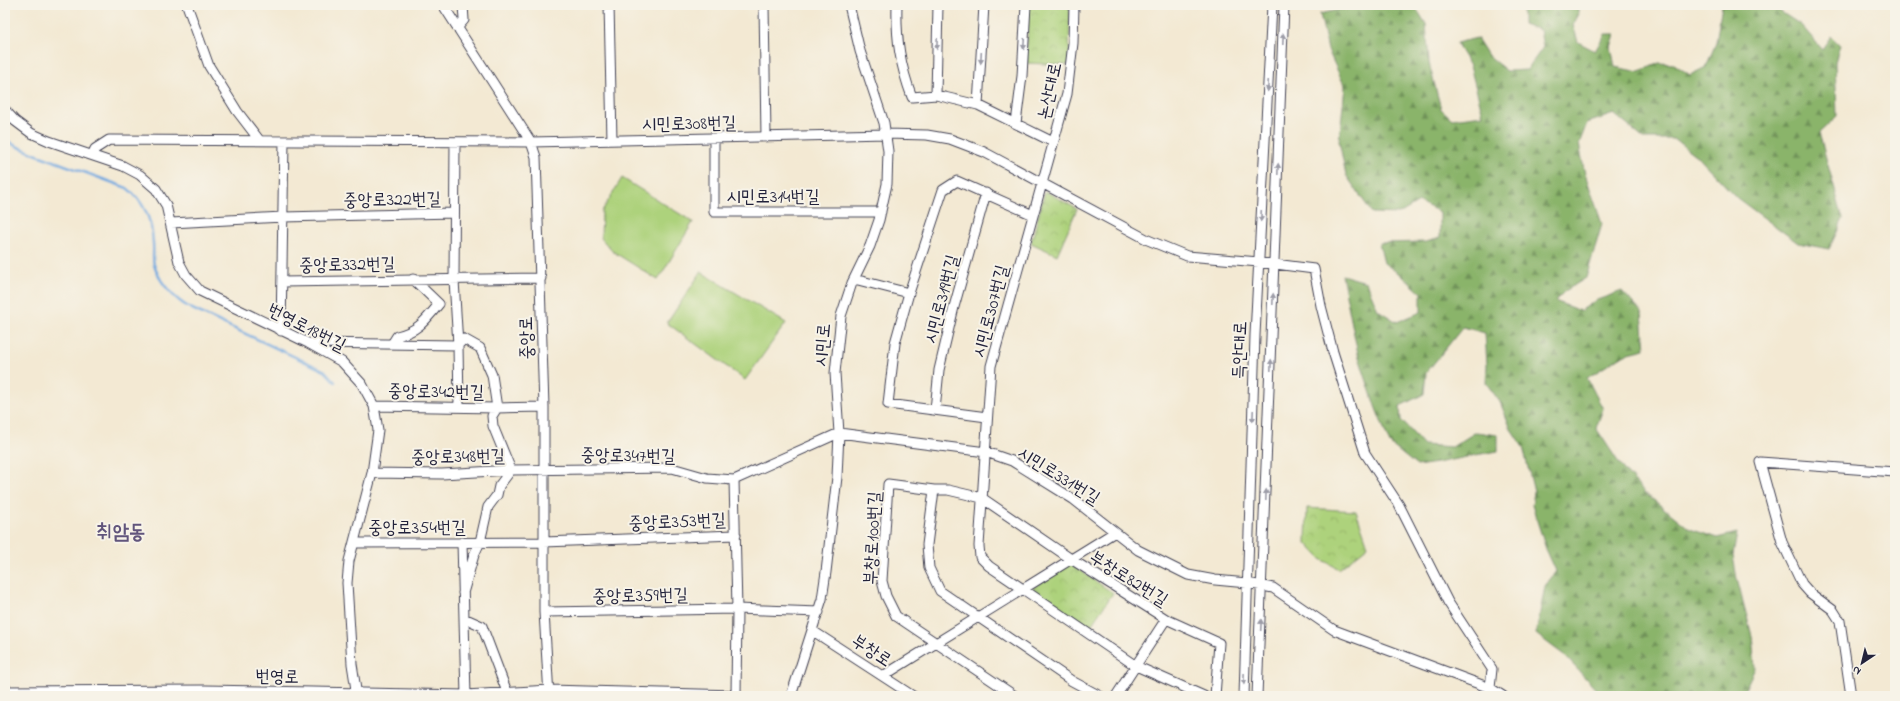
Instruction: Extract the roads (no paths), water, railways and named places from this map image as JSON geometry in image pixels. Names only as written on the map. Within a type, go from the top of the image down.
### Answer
[{"type":"street","points":[[187,5],[209,66],[237,110],[260,141]]},
{"type":"street","name":"중앙로","points":[[443,5],[531,142],[536,157],[544,407],[544,612],[549,693]]},
{"type":"street","points":[[457,28],[464,20],[463,5]]},
{"type":"street","points":[[609,5],[612,140]]},
{"type":"street","points":[[764,5],[766,137]]},
{"type":"street","name":"시민로","points":[[791,696],[819,612],[826,572],[839,433],[835,373],[840,316],[854,279],[870,246],[881,212],[888,170],[884,123],[860,51],[849,5]]},
{"type":"street","points":[[897,5],[896,35],[902,73],[912,97],[936,95],[978,105],[1053,142]]},
{"type":"street","points":[[936,95],[938,5]]},
{"type":"street","points":[[978,105],[984,5]]},
{"type":"street","points":[[1016,123],[1022,76],[1026,5]]},
{"type":"street","name":"논산대로","points":[[1042,182],[1067,94],[1073,43],[1074,5]]},
{"type":"street","name":"득안대로","points":[[1244,696],[1259,262],[1272,5]]},
{"type":"street","name":"득안대로","points":[[1258,696],[1284,5]]},
{"type":"street","name":"번영로18번길","points":[[5,110],[15,121],[31,133],[49,141],[123,166],[140,175],[156,189],[166,205],[179,262],[186,275],[200,291],[308,343],[342,362],[362,384],[374,406],[378,430],[372,473],[349,560],[347,583],[352,664],[357,695]]},
{"type":"street","points":[[886,134],[927,135],[950,139],[984,152],[1148,240],[1187,256],[1259,262],[1314,269],[1321,306],[1333,352],[1365,453],[1399,505],[1448,602],[1492,668],[1490,688]]},
{"type":"street","name":"시민로308번길","points":[[531,142],[886,134]]},
{"type":"street","name":"시민로314번길","points":[[714,138],[714,212],[881,212]]},
{"type":"street","points":[[92,155],[95,149],[109,140],[531,142]]},
{"type":"street","points":[[281,331],[284,141]]},
{"type":"street","name":"중앙로322번길","points":[[171,223],[283,217],[454,213],[455,142]]},
{"type":"street","name":"시민로319번길","points":[[957,181],[986,193],[938,370],[935,410],[888,404],[895,343],[909,293],[942,190],[957,181]]},
{"type":"street","name":"시민로307번길","points":[[986,452],[991,366],[1042,182]]},
{"type":"street","points":[[986,193],[1033,215]]},
{"type":"street","points":[[454,213],[454,280],[458,345],[459,406]]},
{"type":"street","name":"중앙로332번길","points":[[282,282],[541,278]]},
{"type":"street","name":"중앙로332번길","points":[[392,344],[396,336],[410,333],[423,324],[439,304],[413,279]]},
{"type":"street","name":"시민로319번길","points":[[854,279],[909,293]]},
{"type":"street","name":"중앙로342번길","points":[[458,345],[464,339],[480,348],[492,375],[497,408],[492,416],[493,426],[511,470]]},
{"type":"street","points":[[308,343],[458,345]]},
{"type":"street","name":"중앙로342번길","points":[[374,406],[459,406],[497,408],[544,407]]},
{"type":"street","points":[[935,410],[987,417]]},
{"type":"street","name":"시민로331번길","points":[[839,433],[986,452],[1012,461],[1072,499],[1138,550],[1188,575],[1274,588],[1334,630],[1490,688],[1503,696]]},
{"type":"street","name":"중앙로347번길","points":[[544,471],[672,468],[707,478],[734,480],[839,433]]},
{"type":"street","points":[[986,452],[982,498],[980,557],[989,566],[1136,666],[1204,696]]},
{"type":"street","points":[[1850,696],[1840,621],[1833,610],[1810,593],[1802,584],[1782,542],[1760,462],[1895,472]]},
{"type":"street","name":"중앙로348번길","points":[[372,473],[442,474],[511,470],[544,471]]},
{"type":"street","name":"중앙로354번길","points":[[463,593],[474,555],[480,542],[488,507],[497,495],[499,486],[511,470]]},
{"type":"street","points":[[734,480],[736,535]]},
{"type":"street","name":"부창로100번길","points":[[934,490],[888,484],[882,581],[886,596],[896,616],[934,643]]},
{"type":"street","points":[[1071,559],[982,498],[948,490],[934,490],[927,545],[929,568],[940,591],[976,618],[1072,681],[1100,696]]},
{"type":"street","points":[[883,676],[1022,588],[1115,532]]},
{"type":"street","name":"중앙로353번길","points":[[544,542],[736,535],[737,609]]},
{"type":"street","points":[[462,542],[466,695]]},
{"type":"street","name":"중앙로354번길","points":[[354,543],[544,542]]},
{"type":"street","name":"부창로82번길","points":[[1071,559],[1166,619],[1116,696]]},
{"type":"street","points":[[736,696],[737,609]]},
{"type":"street","name":"중앙로359번길","points":[[544,612],[737,609],[819,612]]},
{"type":"street","points":[[464,618],[482,626],[507,692]]},
{"type":"street","points":[[1166,619],[1219,643],[1215,696]]},
{"type":"street","name":"부창로","points":[[813,631],[913,696]]},
{"type":"street","points":[[934,643],[1015,696]]},
{"type":"street","name":"번영로","points":[[5,692],[466,695],[507,692],[736,696]]},
{"type":"waterway","points":[[5,139],[14,145],[35,154],[127,188],[143,205],[151,227],[154,265],[168,290],[178,300],[190,308],[325,371],[335,382]]},
{"type":"district","name":"취암동","points":[[121,531]]}]
